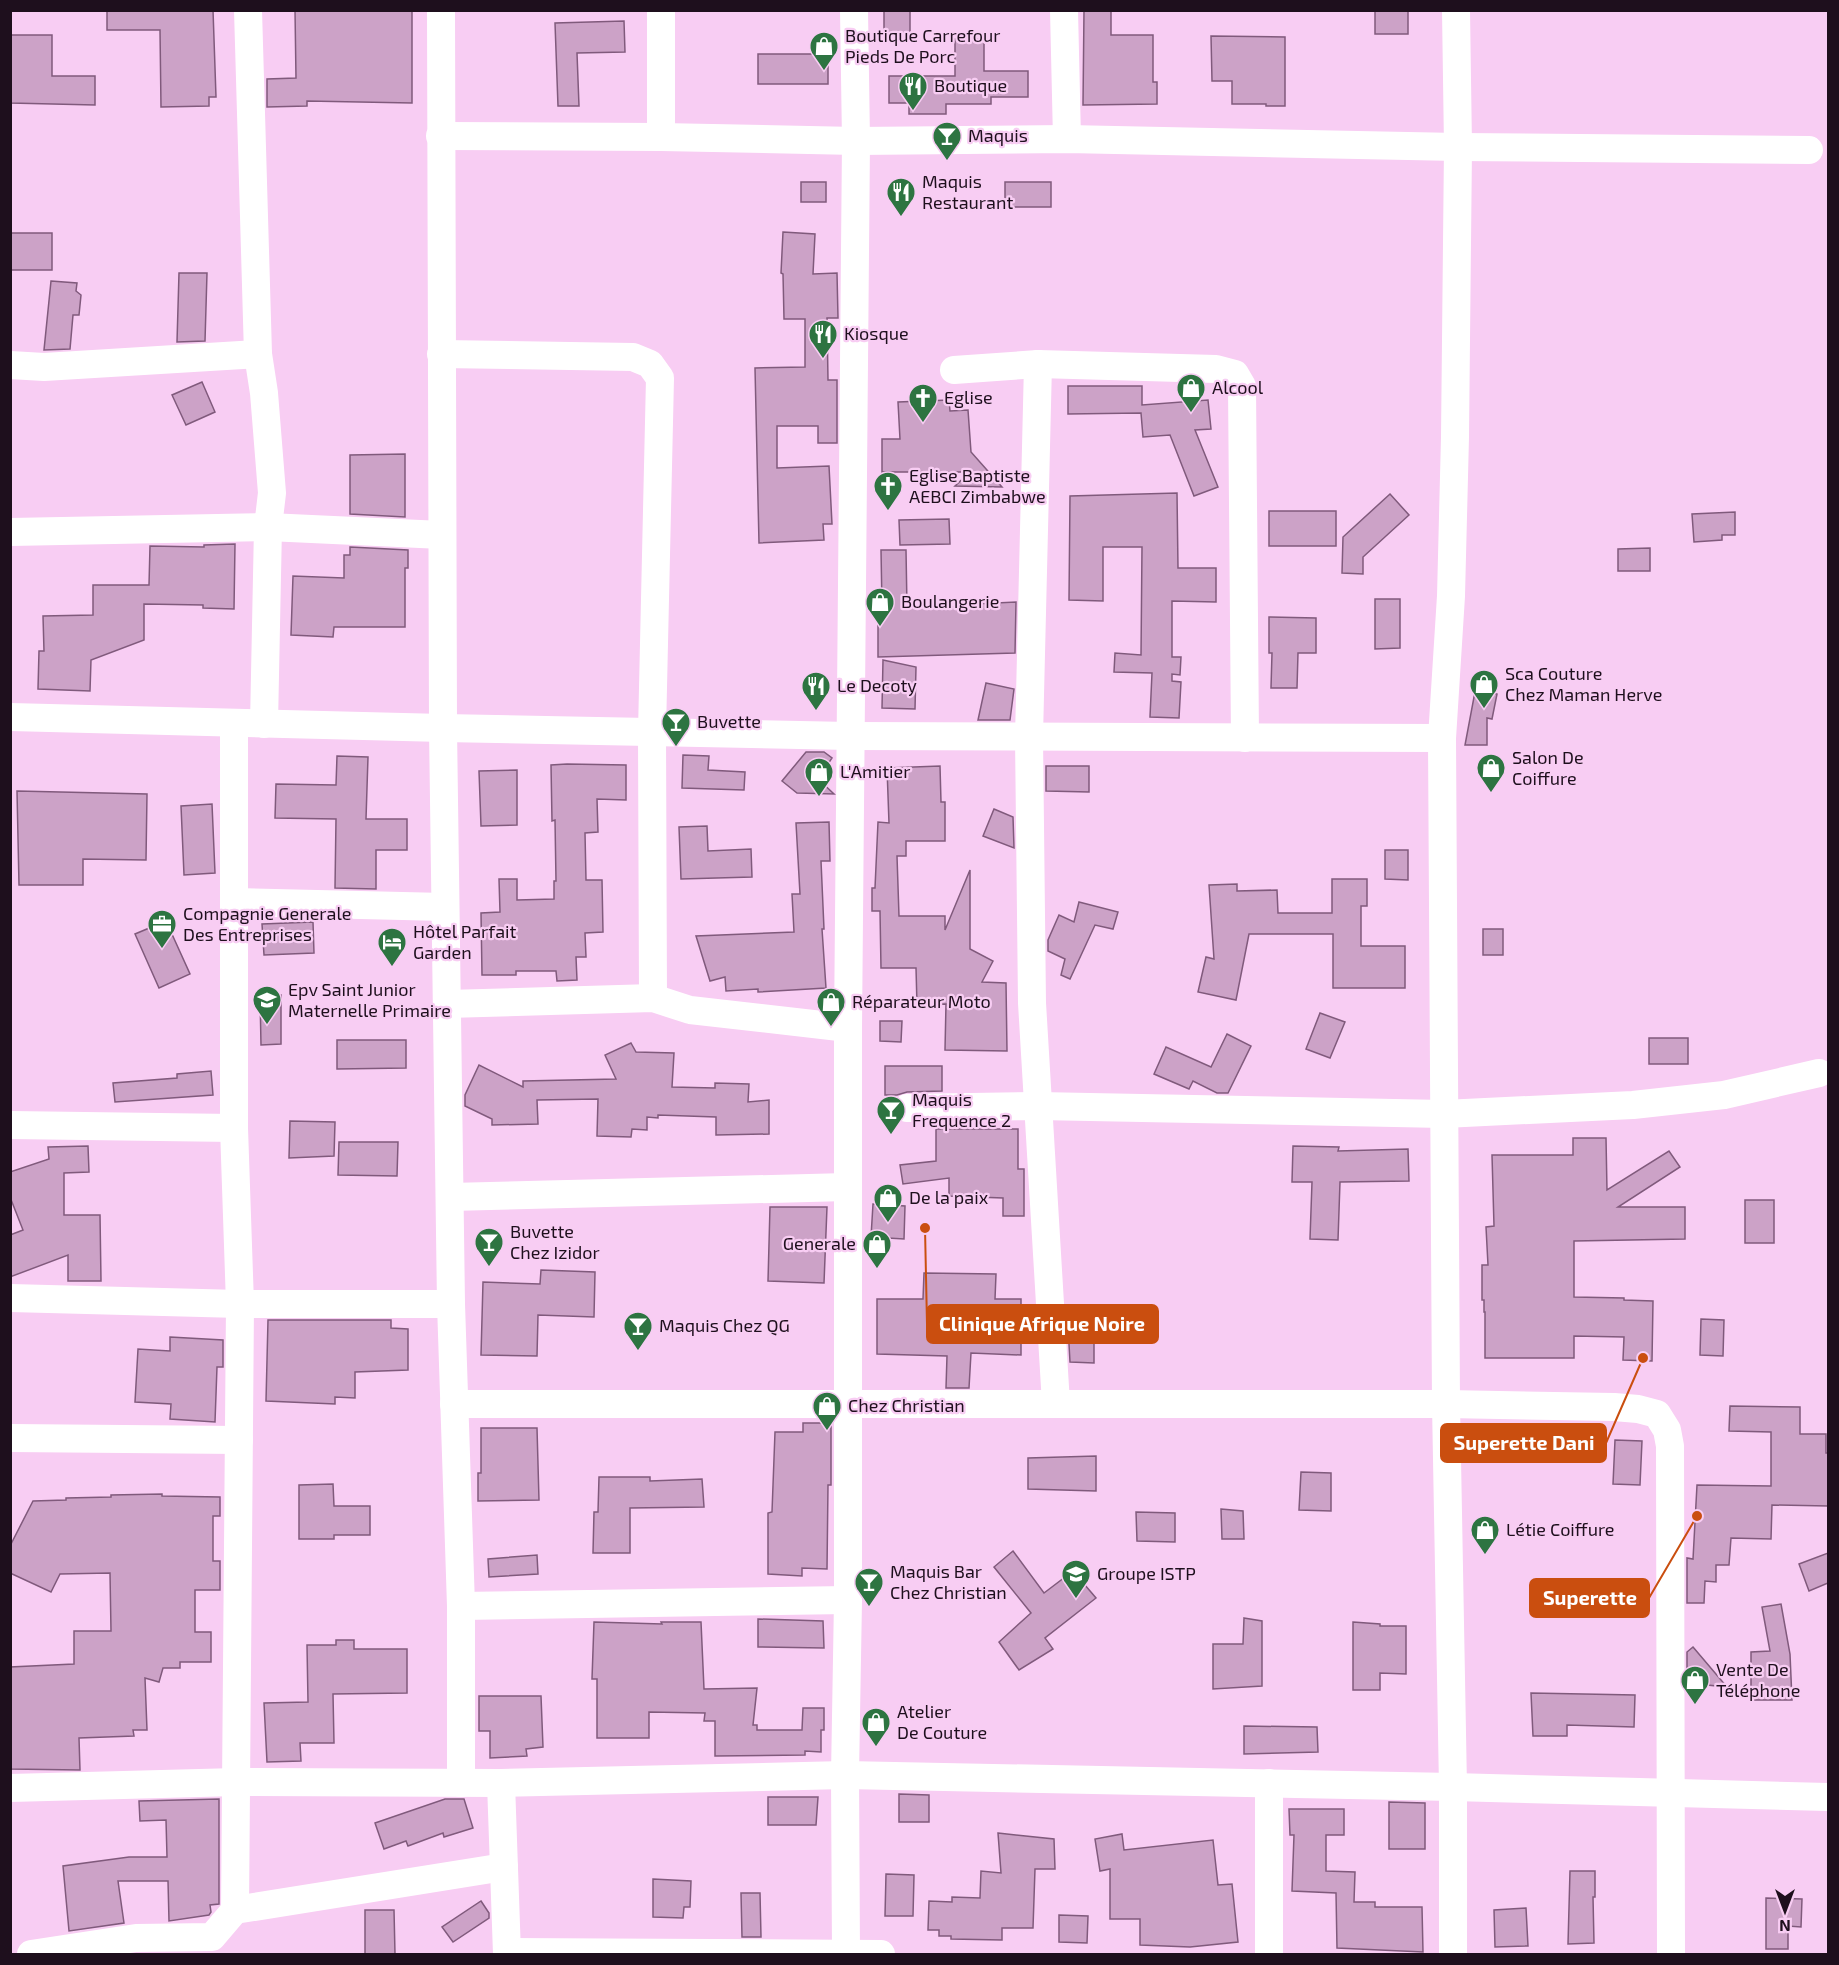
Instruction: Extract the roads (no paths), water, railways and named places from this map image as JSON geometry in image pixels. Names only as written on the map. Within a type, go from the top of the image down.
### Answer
[{"type":"street","points":[[248,10],[258,354],[264,393],[272,493],[268,526],[264,724]]},
{"type":"street","points":[[441,10],[445,907],[451,1304],[460,1606],[461,1782]]},
{"type":"street","points":[[661,10],[661,137]]},
{"type":"street","points":[[846,1954],[847,1187],[856,141],[854,10]]},
{"type":"street","points":[[1064,10],[1067,139]]},
{"type":"street","points":[[1453,1954],[1450,1538],[1446,1404],[1442,738],[1451,596],[1455,448],[1458,147],[1456,10]]},
{"type":"street","points":[[440,136],[856,141],[1067,139],[1458,147],[1809,150]]},
{"type":"street","points":[[10,365],[44,367],[258,354]]},
{"type":"street","points":[[441,354],[633,357],[650,364],[660,378],[652,732],[653,998]]},
{"type":"street","points":[[954,370],[1038,364],[1216,369],[1235,374],[1242,386],[1245,738]]},
{"type":"street","points":[[1038,364],[1029,737],[1032,1003],[1056,1404]]},
{"type":"street","points":[[10,531],[268,526],[442,535]]},
{"type":"street","points":[[10,717],[850,736],[1442,738]]},
{"type":"street","points":[[31,1954],[136,1938],[211,1946],[235,1910],[240,1304],[234,1128],[234,723]]},
{"type":"street","points":[[234,902],[445,907]]},
{"type":"street","points":[[447,1004],[653,998],[690,1010],[848,1028]]},
{"type":"street","points":[[907,1108],[1038,1106],[1444,1114],[1633,1105],[1724,1095],[1819,1073]]},
{"type":"street","points":[[10,1125],[234,1128]]},
{"type":"street","points":[[450,1197],[847,1187]]},
{"type":"street","points":[[10,1298],[240,1304],[451,1304]]},
{"type":"street","points":[[454,1404],[1446,1404],[1638,1409],[1657,1414],[1667,1430],[1670,1446],[1671,1954]]},
{"type":"street","points":[[10,1438],[239,1440]]},
{"type":"street","points":[[460,1606],[848,1600]]},
{"type":"street","points":[[10,1788],[237,1782],[501,1782],[846,1774],[1453,1786],[1828,1797]]},
{"type":"street","points":[[501,1782],[508,1953],[881,1954]]},
{"type":"street","points":[[1269,1782],[1269,1954]]},
{"type":"street","points":[[235,1910],[504,1867]]},
{"type":"place","name":"Boutique Carrefour Pieds De Porc","points":[[824,72]]},
{"type":"place","name":"Boutique","points":[[913,112]]},
{"type":"place","name":"Maquis","points":[[947,162]]},
{"type":"place","name":"Maquis Restaurant","points":[[901,218]]},
{"type":"place","name":"Kiosque","points":[[823,360]]},
{"type":"place","name":"Alcool","points":[[1191,414]]},
{"type":"place","name":"Eglise","points":[[923,424]]},
{"type":"place","name":"Eglise Baptiste AEBCI Zimbabwe","points":[[888,512]]},
{"type":"place","name":"Boulangerie","points":[[880,628]]},
{"type":"place","name":"Sca Couture Chez Maman Herve","points":[[1484,710]]},
{"type":"place","name":"Le Decoty","points":[[816,712]]},
{"type":"place","name":"Buvette","points":[[676,748]]},
{"type":"place","name":"Salon De Coiffure","points":[[1491,794]]},
{"type":"place","name":"L'Amitier","points":[[819,798]]},
{"type":"place","name":"Compagnie Generale Des Entreprises","points":[[162,950]]},
{"type":"place","name":"Hôtel Parfait Garden","points":[[392,968]]},
{"type":"place","name":"Epv Saint Junior Maternelle Primaire","points":[[267,1026]]},
{"type":"place","name":"Réparateur Moto","points":[[831,1028]]},
{"type":"place","name":"Maquis Frequence 2","points":[[891,1136]]},
{"type":"place","name":"De la paix","points":[[888,1224]]},
{"type":"place","name":"Clinique Afrique Noire","points":[[925,1228]]},
{"type":"place","name":"Buvette Chez Izidor","points":[[489,1268]]},
{"type":"place","name":"Generale","points":[[877,1270]]},
{"type":"place","name":"Maquis Chez QG","points":[[638,1352]]},
{"type":"place","name":"Superette Dani","points":[[1643,1358]]},
{"type":"place","name":"Chez Christian","points":[[827,1432]]},
{"type":"place","name":"Superette","points":[[1697,1516]]},
{"type":"place","name":"Létie Coiffure","points":[[1485,1556]]},
{"type":"place","name":"Groupe ISTP","points":[[1076,1600]]},
{"type":"place","name":"Maquis Bar Chez Christian","points":[[869,1608]]},
{"type":"place","name":"Vente De Téléphone","points":[[1695,1706]]},
{"type":"place","name":"Atelier De Couture","points":[[876,1748]]}]
